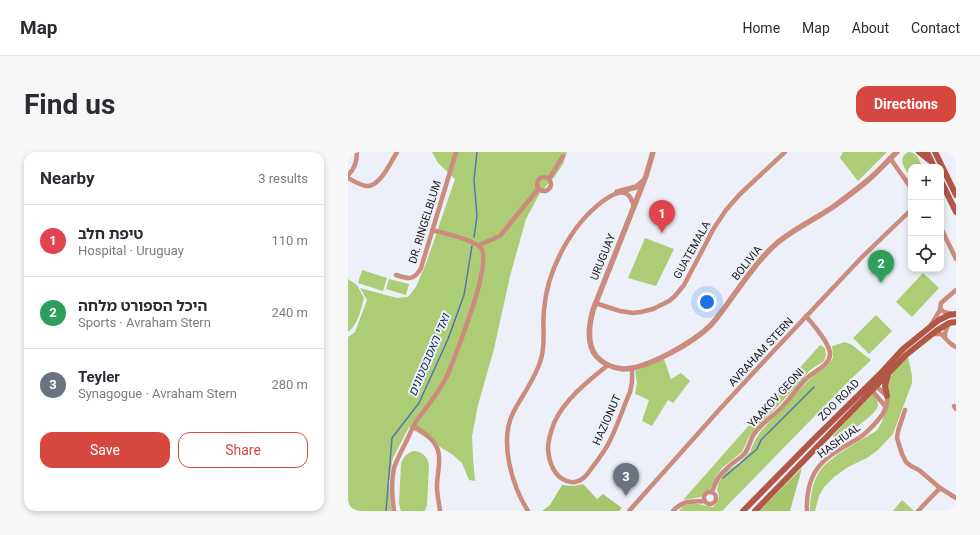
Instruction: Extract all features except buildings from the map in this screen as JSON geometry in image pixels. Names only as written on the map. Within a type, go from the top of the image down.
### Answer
[{"type":"main road","points":[[919,152],[932,164]]},
{"type":"main road","points":[[927,152],[933,164]]},
{"type":"main road","points":[[936,152],[956,194]]},
{"type":"main road","points":[[944,187],[956,212]]},
{"type":"main road","name":"ZOO ROAD","points":[[755,511],[873,386],[880,374],[903,349],[930,327],[945,317],[955,314]]},
{"type":"main road","name":"ZOO ROAD","points":[[743,511],[813,440],[906,355],[940,328],[956,322]]},
{"type":"main road","points":[[887,396],[885,386],[888,373]]},
{"type":"street","points":[[348,175],[351,173],[355,165],[357,152]]},
{"type":"street","points":[[348,178],[365,186],[375,184],[381,179],[397,152]]},
{"type":"street","name":"DR. RINGELBLUM","points":[[396,275],[409,278],[418,274],[456,152]]},
{"type":"street","name":"URUGUAY","points":[[608,365],[598,358],[593,352],[589,325],[595,303],[645,180],[653,152]]},
{"type":"street","name":"GUATEMALA","points":[[595,303],[620,311],[633,313],[641,312],[669,301],[684,285],[714,228],[726,210],[740,194],[785,152]]},
{"type":"street","name":"BOLIVIA","points":[[608,365],[622,369],[637,367],[668,353],[698,336],[717,318],[756,266],[777,244],[854,191],[867,181],[897,152]]},
{"type":"street","points":[[538,189],[545,191],[550,188],[551,184],[549,179],[563,156]]},
{"type":"street","points":[[890,158],[908,184]]},
{"type":"street","points":[[538,189],[536,182],[539,178],[545,177],[549,179]]},
{"type":"street","points":[[528,511],[515,485],[509,462],[508,439],[513,413],[534,376],[541,360],[544,346],[544,310],[549,283],[554,267],[564,247],[587,216],[603,202],[618,192],[636,187],[645,180]]},
{"type":"street","points":[[479,245],[500,236],[538,189]]},
{"type":"street","points":[[618,192],[624,192],[630,196],[634,208]]},
{"type":"street","name":"AVRAHAM STERN","points":[[629,511],[718,410],[863,256],[908,213]]},
{"type":"street","points":[[394,511],[394,468],[414,426],[445,380],[475,300],[483,267],[483,252],[479,245],[469,240],[432,230]]},
{"type":"street","points":[[944,234],[956,259]]},
{"type":"street","points":[[930,327],[942,301],[956,290]]},
{"type":"street","points":[[940,308],[944,312],[955,314]]},
{"type":"street","name":"YAAKOV GEONI","points":[[712,492],[721,473],[744,455],[758,429],[781,408],[813,372],[823,366],[829,359],[829,348],[806,316]]},
{"type":"street","points":[[945,338],[945,333],[949,324]]},
{"type":"street","points":[[930,335],[941,334],[956,347]]},
{"type":"street","name":"HAZIONUT","points":[[608,365],[580,388],[571,398],[555,422],[548,449],[556,474],[566,481],[575,482],[582,479],[606,447],[630,392],[632,368]]},
{"type":"street","points":[[873,386],[887,396]]},
{"type":"street","points":[[873,386],[877,397],[885,406],[884,413]]},
{"type":"street","name":"HASHUAL","points":[[807,511],[809,489],[812,478],[817,469],[827,458],[872,428],[884,413],[887,396]]},
{"type":"street","points":[[905,410],[898,431],[898,438],[902,454],[906,462],[919,470],[940,488],[956,498]]},
{"type":"street","points":[[414,426],[431,439],[436,445],[439,465],[437,486],[440,511]]},
{"type":"street","points":[[918,511],[940,488]]},
{"type":"street","points":[[673,511],[680,504],[686,502],[704,501],[710,504],[715,502],[716,496],[712,492],[709,492],[704,497],[704,501]]},
{"type":"green space","points":[[432,152],[567,152],[563,164],[540,193],[526,219],[510,276],[494,349],[478,405],[472,436],[475,481],[469,480],[462,463],[453,455],[409,427],[393,458],[389,480],[392,511],[348,511],[348,337],[355,332],[367,300],[360,288],[397,298],[408,297],[416,287],[427,261],[455,179],[438,163]]},
{"type":"green space","points":[[843,152],[887,152],[858,181],[840,158]]},
{"type":"green space","points":[[908,152],[914,153],[921,164],[908,164],[908,173],[902,162],[905,154]]},
{"type":"green space","points":[[645,238],[674,249],[656,286],[628,278]]},
{"type":"green space","points":[[362,270],[387,278],[383,291],[358,283]]},
{"type":"green space","points":[[923,273],[939,288],[912,317],[896,302]]},
{"type":"green space","points":[[348,279],[357,285],[364,298],[357,321],[348,332]]},
{"type":"green space","points":[[389,279],[409,284],[406,295],[386,289]]},
{"type":"green space","points":[[876,315],[892,331],[869,354],[853,338]]},
{"type":"green space","points":[[845,342],[852,345],[871,360],[722,511],[679,511],[683,506],[692,503],[713,507],[717,503],[719,496],[717,490],[718,484],[723,474],[739,463],[750,452],[761,431],[810,379],[826,367],[833,357],[832,346]]},
{"type":"green space","points":[[820,345],[825,348],[826,355],[824,361],[810,370],[779,405],[754,430],[742,452],[722,468],[710,490],[706,491],[701,497],[683,500]]},
{"type":"green space","points":[[908,357],[912,375],[912,383],[893,434],[878,450],[867,458],[848,467],[834,477],[824,487],[819,496],[815,511],[810,511],[812,491],[819,472],[837,455],[876,431],[881,424],[883,417],[890,377],[897,366]]},
{"type":"green space","points":[[664,359],[671,379],[681,373],[690,381],[673,403],[668,400],[652,426],[642,421],[649,400],[635,394],[637,383],[635,371]]},
{"type":"green space","points":[[870,394],[874,395],[877,400],[878,406],[876,410],[853,430],[837,441],[833,436]]},
{"type":"green space","points":[[414,451],[420,452],[428,460],[427,505],[425,511],[401,511],[399,503],[401,464],[403,459],[409,453]]},
{"type":"green space","points":[[802,468],[790,511],[759,511]]},
{"type":"green space","points":[[583,484],[597,499],[603,494],[622,508],[619,511],[542,511],[550,505],[562,485],[574,486]]},
{"type":"green space","points":[[902,500],[914,511],[893,511]]},
{"type":"waterway","name":"ואדי האסבסטונים","points":[[474,237],[477,216],[474,180],[477,152]]},
{"type":"waterway","name":"ואדי האסבסטונים","points":[[386,511],[392,438],[419,403],[448,339],[464,295],[472,246]]},
{"type":"waterway","points":[[723,478],[757,449],[761,440],[814,387]]},
{"type":"place","name":"טיפת חלב","points":[[662,233]]},
{"type":"place","name":"היכל הספורט מלחה","points":[[881,283]]},
{"type":"place","name":"Teyler","points":[[626,496]]}]
